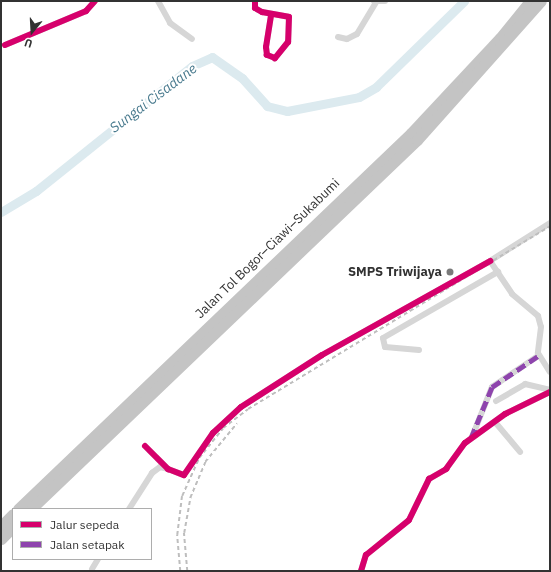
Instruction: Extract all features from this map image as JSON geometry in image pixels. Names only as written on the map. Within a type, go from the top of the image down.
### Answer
[{"type":"highway","name":"Jalan Tol Bogor–Ciawi–Sukabumi","points":[[19,508],[411,133],[495,44],[530,1]]},
{"type":"highway","name":"Jalan Tol Bogor–Ciawi–Sukabumi","points":[[32,508],[417,140],[541,1]]},
{"type":"highway","points":[[1,526],[12,515]]},
{"type":"highway","points":[[1,538],[12,528]]},
{"type":"street","points":[[5,45],[86,11],[95,1]]},
{"type":"street","points":[[158,1],[170,23],[192,39]]},
{"type":"street","points":[[255,1],[258,11],[285,15],[290,22],[286,48],[275,58],[267,55],[266,47],[271,14]]},
{"type":"street","points":[[338,37],[347,39],[357,34],[374,2],[385,1]]},
{"type":"street","points":[[130,508],[152,473],[160,467],[186,473],[207,440],[241,407],[322,354],[490,261],[550,223]]},
{"type":"street","points":[[490,261],[514,297],[538,316],[541,327],[538,356],[550,372]]},
{"type":"street","points":[[419,350],[385,347],[383,338],[498,272]]},
{"type":"street","points":[[361,571],[366,556],[411,518],[430,477],[446,469],[472,437],[492,388],[538,356]]},
{"type":"street","points":[[496,401],[525,384],[550,391]]},
{"type":"street","points":[[472,437],[495,422],[550,391]]},
{"type":"street","points":[[495,422],[520,452]]},
{"type":"street","points":[[145,446],[168,469]]},
{"type":"street","points":[[92,569],[97,560]]},
{"type":"waterway","name":"Sungai Cisadane","points":[[1,212],[36,191],[192,66],[212,57],[242,78],[267,106],[287,111],[359,97],[376,87],[464,1]]},
{"type":"railway","points":[[180,571],[177,535],[182,496],[199,458],[223,428],[248,409],[550,226]]},
{"type":"railway","points":[[187,571],[184,533],[190,498],[205,462],[237,423]]},
{"type":"marked path","points":[[471,438],[492,387],[538,356]]},
{"type":"cycle path","points":[[5,45],[86,11],[95,1]]},
{"type":"cycle path","points":[[255,1],[255,8],[262,12],[289,17],[288,42],[275,58],[267,55],[266,47],[271,14]]},
{"type":"cycle path","points":[[145,446],[168,469],[184,475],[213,433],[241,407],[322,355],[490,261]]},
{"type":"cycle path","points":[[361,571],[366,555],[409,520],[429,479],[446,469],[465,443],[505,414],[550,392]]},
{"type":"place","name":"SMPS Triwijaya","points":[[450,272]]}]
